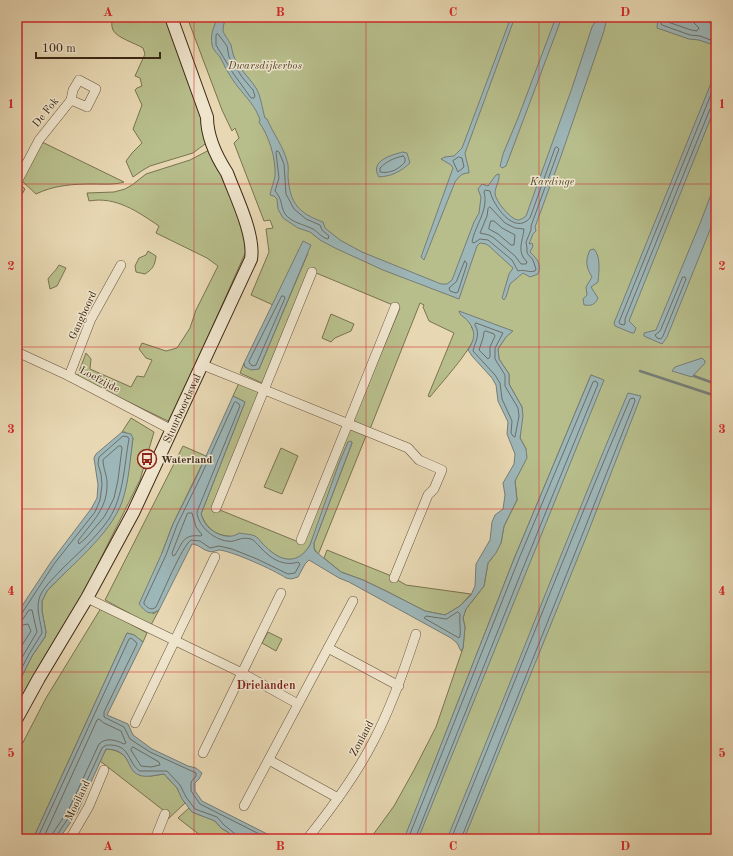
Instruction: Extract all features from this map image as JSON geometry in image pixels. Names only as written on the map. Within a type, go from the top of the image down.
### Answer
[{"type":"street","name":"Stuurboordswal","points":[[17,718],[87,598],[133,514],[247,269],[252,253],[250,234],[227,173],[221,164],[212,142],[207,124],[207,117],[171,17]]},
{"type":"street","name":"De Fok","points":[[17,182],[39,140],[71,100]]},
{"type":"street","name":"Gangboord","points":[[69,376],[91,319],[120,265]]},
{"type":"street","points":[[216,508],[312,272]]},
{"type":"street","points":[[301,540],[395,307]]},
{"type":"street","name":"Loefzijde","points":[[17,352],[69,376],[172,430]]},
{"type":"street","points":[[203,365],[408,448],[419,460],[442,470],[434,489],[428,495],[394,578]]},
{"type":"street","points":[[135,723],[216,557]]},
{"type":"street","points":[[203,753],[281,593]]},
{"type":"street","points":[[87,598],[242,673],[298,704]]},
{"type":"street","points":[[244,806],[353,601]]},
{"type":"street","name":"Zonland","points":[[307,839],[355,773],[372,743],[399,686],[416,634]]},
{"type":"street","points":[[328,648],[399,686]]},
{"type":"street","points":[[269,760],[338,798]]},
{"type":"street","name":"Mooiland","points":[[70,839],[89,806],[104,770]]},
{"type":"street","points":[[155,839],[164,814]]},
{"type":"green space","points":[[112,17],[165,17],[202,117],[209,141],[193,153],[150,166],[133,177],[126,161],[142,143],[133,129],[142,105],[135,90],[142,86],[140,78],[135,76],[145,54],[143,48],[115,33],[112,27]]},
{"type":"green space","name":"Kardinge","points":[[187,17],[716,17],[716,839],[370,839],[394,806],[436,727],[463,648],[465,627],[463,618],[466,609],[484,586],[488,563],[501,543],[504,526],[517,500],[515,481],[526,449],[520,438],[522,407],[509,384],[509,374],[499,359],[498,349],[505,338],[471,327],[475,335],[468,349],[430,397],[428,396],[454,333],[429,321],[423,307],[424,305],[420,303],[370,429],[353,421],[400,308],[309,270],[264,384],[240,373],[244,363],[245,367],[259,369],[308,253],[300,249],[273,305],[251,295],[269,252],[266,229],[273,228],[270,220],[264,221],[234,143],[239,138],[235,128],[232,131],[222,110]],"holes":[[[591,375],[599,379],[427,781],[514,559]]]},
{"type":"green space","points":[[42,142],[124,182],[113,184],[79,184],[64,186],[36,194],[22,181]]},
{"type":"green space","points":[[213,148],[245,231],[247,249],[170,422],[77,377],[86,353],[91,359],[90,369],[131,387],[137,376],[144,377],[152,360],[146,358],[139,349],[142,343],[166,351],[177,348],[190,328],[196,310],[218,266],[207,258],[156,233],[159,226],[143,215],[117,203],[99,200],[89,201],[87,193],[114,192],[125,189],[146,174],[190,160]]},
{"type":"green space","points":[[20,186],[25,189],[17,203],[17,188]]},
{"type":"green space","points":[[148,251],[156,256],[153,266],[145,274],[136,272],[135,266],[139,258],[146,255]]},
{"type":"green space","points":[[59,265],[66,268],[57,286],[50,289],[48,279]]},
{"type":"green space","points":[[331,314],[354,324],[351,331],[335,338],[331,342],[322,338]]},
{"type":"green space","points":[[239,383],[260,392],[215,508],[301,543],[350,429],[366,436],[318,555],[314,548],[314,543],[352,443],[310,545],[303,554],[296,558],[289,560],[281,558],[274,554],[254,536],[237,537],[216,533],[210,529],[201,514],[245,402],[233,396]]},
{"type":"green space","points":[[131,418],[154,432],[140,480],[85,590],[17,704],[17,686],[32,656],[45,637],[46,632],[42,611],[42,601],[47,591],[93,544],[117,512],[122,501],[127,481],[133,438],[125,432],[122,432]]},
{"type":"green space","points":[[183,446],[206,456],[173,524],[162,553],[153,614],[159,610],[151,625],[105,600]]},
{"type":"green space","points":[[281,448],[298,456],[282,494],[264,487]]},
{"type":"green space","points":[[327,550],[389,575],[406,585],[471,594],[460,606],[445,615],[425,611],[363,580],[341,572],[324,558]]},
{"type":"green space","points":[[101,608],[147,633],[143,642],[134,635],[127,633],[33,839],[17,839],[17,754],[46,698]]},
{"type":"green space","points":[[268,632],[282,639],[276,651],[262,643]]},
{"type":"green space","points":[[106,749],[117,751],[124,756],[134,772],[151,776],[164,774],[177,788],[185,803],[167,820],[170,813],[163,810],[100,761]]},
{"type":"green space","points":[[189,808],[195,813],[215,821],[221,828],[229,833],[232,839],[205,839],[178,818]]},
{"type":"water","points":[[218,17],[226,17],[223,30],[231,45],[235,59],[258,91],[265,118],[267,119],[285,155],[288,165],[288,177],[291,194],[293,200],[301,211],[314,219],[323,222],[325,228],[340,240],[362,252],[441,284],[447,284],[452,280],[474,222],[479,213],[481,197],[478,189],[482,184],[488,186],[496,175],[499,174],[495,193],[500,205],[514,219],[521,219],[526,216],[572,88],[592,27],[598,17],[607,17],[604,31],[535,227],[536,231],[533,234],[529,244],[532,243],[533,246],[530,252],[537,259],[539,264],[538,274],[530,277],[523,273],[510,284],[504,300],[502,298],[509,274],[513,268],[489,246],[480,243],[477,246],[459,299],[383,270],[335,248],[320,240],[310,232],[298,228],[283,218],[278,209],[277,199],[270,195],[275,176],[275,169],[269,140],[259,122],[260,120],[256,111],[233,80],[212,46],[212,33]]},
{"type":"water","points":[[511,17],[515,17],[465,153],[469,173],[462,175],[455,182],[424,260],[421,257],[453,168],[441,159],[454,156],[462,148]]},
{"type":"water","points":[[556,17],[562,17],[506,166],[502,168],[500,166],[503,154]]},
{"type":"water","points":[[658,17],[703,17],[702,19],[716,26],[716,46],[657,28]]},
{"type":"water","points":[[716,71],[716,105],[629,321],[636,328],[634,333],[632,333],[615,326],[614,323]]},
{"type":"water","points":[[403,152],[407,153],[410,163],[396,173],[379,177],[377,167],[379,163],[387,157]]},
{"type":"water","points":[[716,181],[716,215],[667,337],[662,344],[644,336],[644,333],[656,330]]},
{"type":"water","points":[[303,241],[311,245],[259,369],[251,370],[245,367],[244,363]]},
{"type":"water","points":[[594,249],[599,260],[599,273],[598,282],[591,287],[598,298],[596,302],[592,304],[584,305],[583,299],[587,295],[586,287],[592,277],[587,267],[587,257],[590,250]]},
{"type":"water","points":[[459,311],[513,331],[506,337],[498,349],[499,359],[509,374],[509,384],[522,407],[523,416],[520,438],[526,449],[527,458],[515,481],[517,500],[504,526],[501,543],[496,553],[488,563],[484,586],[466,609],[463,618],[465,627],[463,648],[461,651],[457,643],[451,638],[339,578],[309,560],[298,577],[291,579],[235,554],[220,550],[210,552],[192,544],[159,610],[150,613],[141,607],[139,604],[162,553],[173,524],[197,476],[233,396],[245,402],[201,514],[204,522],[211,530],[225,536],[239,533],[255,536],[272,552],[283,558],[289,559],[300,556],[310,545],[339,463],[348,442],[351,441],[352,443],[314,543],[315,551],[341,572],[363,580],[425,611],[445,615],[460,606],[471,595],[475,586],[476,564],[490,540],[492,522],[495,515],[503,509],[505,495],[503,483],[514,464],[515,454],[507,434],[508,422],[498,401],[496,385],[492,378],[468,350],[474,334],[469,322]]},
{"type":"water","points":[[702,358],[705,363],[692,377],[672,371],[675,367]]},
{"type":"water","points":[[591,375],[604,380],[418,839],[404,839],[514,559]]},
{"type":"water","points":[[628,393],[641,396],[587,535],[464,839],[447,839],[582,504]]},
{"type":"water","points":[[122,432],[131,434],[133,438],[128,478],[122,502],[109,526],[99,538],[47,591],[42,601],[42,611],[46,632],[45,637],[32,656],[17,686],[18,612],[51,562],[91,509],[97,498],[98,485],[94,458],[96,454]]},
{"type":"water","points":[[127,633],[134,635],[143,642],[107,715],[128,724],[133,735],[152,749],[188,766],[196,768],[202,773],[195,783],[195,791],[202,801],[277,839],[232,839],[231,835],[221,828],[215,821],[192,812],[182,799],[177,788],[164,774],[148,776],[139,775],[132,769],[125,756],[115,750],[106,749],[77,813],[59,839],[33,839]]},
{"type":"waterway","points":[[640,371],[716,396]]},
{"type":"waterway","points":[[694,376],[716,384]]},
{"type":"place","name":"Waterland","points":[[147,459]]},
{"type":"district","name":"Drielanden","points":[[266,685]]},
{"type":"park label","name":"Dwarsdijkerbos","points":[[265,65]]}]
